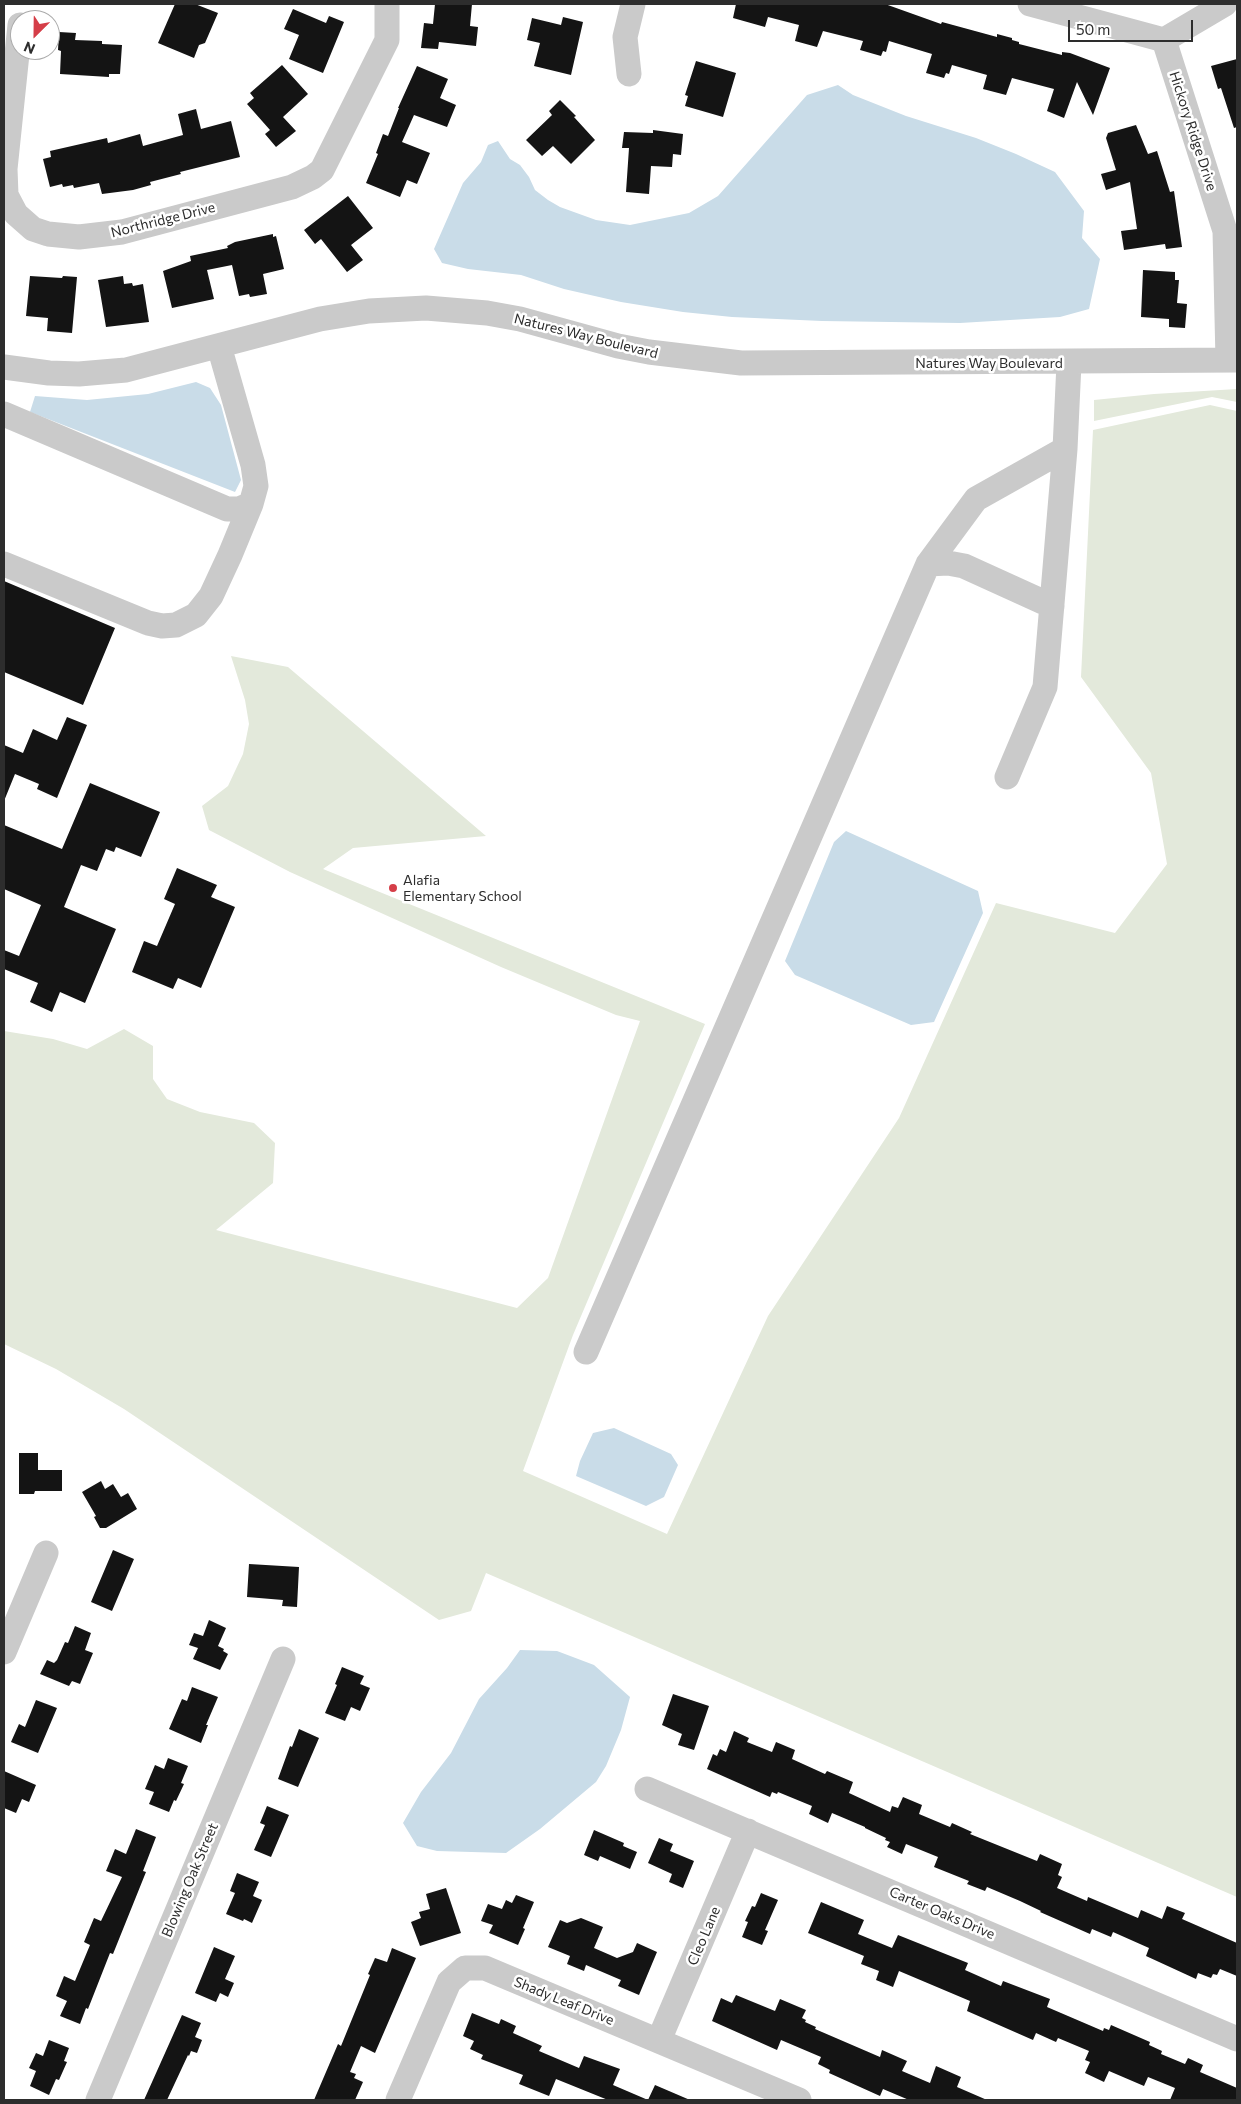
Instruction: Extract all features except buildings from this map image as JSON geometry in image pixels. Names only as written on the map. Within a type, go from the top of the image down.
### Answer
[{"type":"street","name":"Northridge Drive","points":[[16,60],[4,169],[6,195],[16,214],[33,229],[48,234],[86,237],[122,232],[292,187],[313,177],[322,170],[387,40],[387,4]]},
{"type":"street","points":[[629,74],[625,37],[633,4]]},
{"type":"street","points":[[1030,4],[1164,40],[1225,4]]},
{"type":"street","name":"Hickory Ridge Drive","points":[[1164,40],[1231,230],[1233,360]]},
{"type":"street","name":"Natures Way Boulevard","points":[[4,366],[49,373],[102,372],[142,367],[342,314],[426,308],[455,309],[512,318],[618,346],[711,361],[770,364],[1233,360]]},
{"type":"street","points":[[4,564],[148,623],[162,626],[176,625],[188,621],[206,605],[252,504],[256,486],[253,465],[219,346]]},
{"type":"street","points":[[1007,777],[1045,687],[1065,449],[1069,362]]},
{"type":"street","points":[[4,414],[227,509],[239,509],[252,504]]},
{"type":"street","points":[[586,1352],[928,564],[976,499],[1065,449]]},
{"type":"street","points":[[928,564],[948,563],[964,566],[1052,606]]},
{"type":"street","points":[[4,1652],[46,1553]]},
{"type":"street","name":"Blowing Oak Street","points":[[98,2100],[283,1659]]},
{"type":"street","name":"Carter Oaks Drive","points":[[647,1789],[1237,2039]]},
{"type":"street","name":"Cleo Lane","points":[[659,2040],[748,1832]]},
{"type":"street","name":"Shady Leaf Drive","points":[[398,2100],[449,1982],[465,1968],[485,1968],[799,2100]]},
{"type":"shaded area","points":[[1237,389],[1237,402],[1212,397],[1094,421],[1094,400]]},
{"type":"shaded area","points":[[1210,405],[1237,411],[1237,1897],[486,1573],[471,1611],[439,1620],[124,1409],[56,1369],[4,1344],[4,1031],[53,1039],[87,1049],[124,1029],[153,1046],[153,1079],[167,1099],[200,1112],[254,1123],[275,1143],[273,1183],[216,1230],[517,1308],[548,1278],[640,1021],[616,1015],[501,967],[290,872],[209,830],[202,806],[228,786],[243,754],[249,724],[245,700],[231,656],[288,667],[486,836],[353,848],[323,869],[705,1024],[573,1335],[523,1471],[667,1534],[768,1316],[899,1118],[996,903],[1115,933],[1167,864],[1151,773],[1081,677],[1093,430]]},
{"type":"water","points":[[838,85],[853,95],[906,116],[976,138],[1055,172],[1084,211],[1082,238],[1100,259],[1089,309],[1060,317],[960,323],[822,321],[732,317],[683,312],[621,302],[564,289],[521,275],[468,269],[442,263],[434,249],[463,183],[481,162],[488,145],[498,141],[510,159],[520,165],[529,177],[535,190],[560,207],[596,220],[630,225],[689,213],[718,196],[807,95]]},
{"type":"water","points":[[196,382],[210,388],[221,405],[241,480],[235,492],[30,412],[35,396],[87,400],[148,394]]},
{"type":"water","points":[[846,831],[978,891],[983,913],[934,1022],[911,1025],[795,975],[785,961],[834,842]]},
{"type":"water","points":[[614,1428],[671,1454],[678,1465],[664,1497],[646,1506],[576,1476],[580,1461],[593,1433]]},
{"type":"water","points":[[520,1650],[557,1651],[594,1665],[630,1697],[621,1730],[606,1766],[596,1782],[540,1829],[506,1853],[437,1851],[417,1846],[403,1823],[421,1792],[451,1753],[479,1699],[507,1668]]},
{"type":"place","name":"Alafia Elementary School","points":[[393,888]]}]
